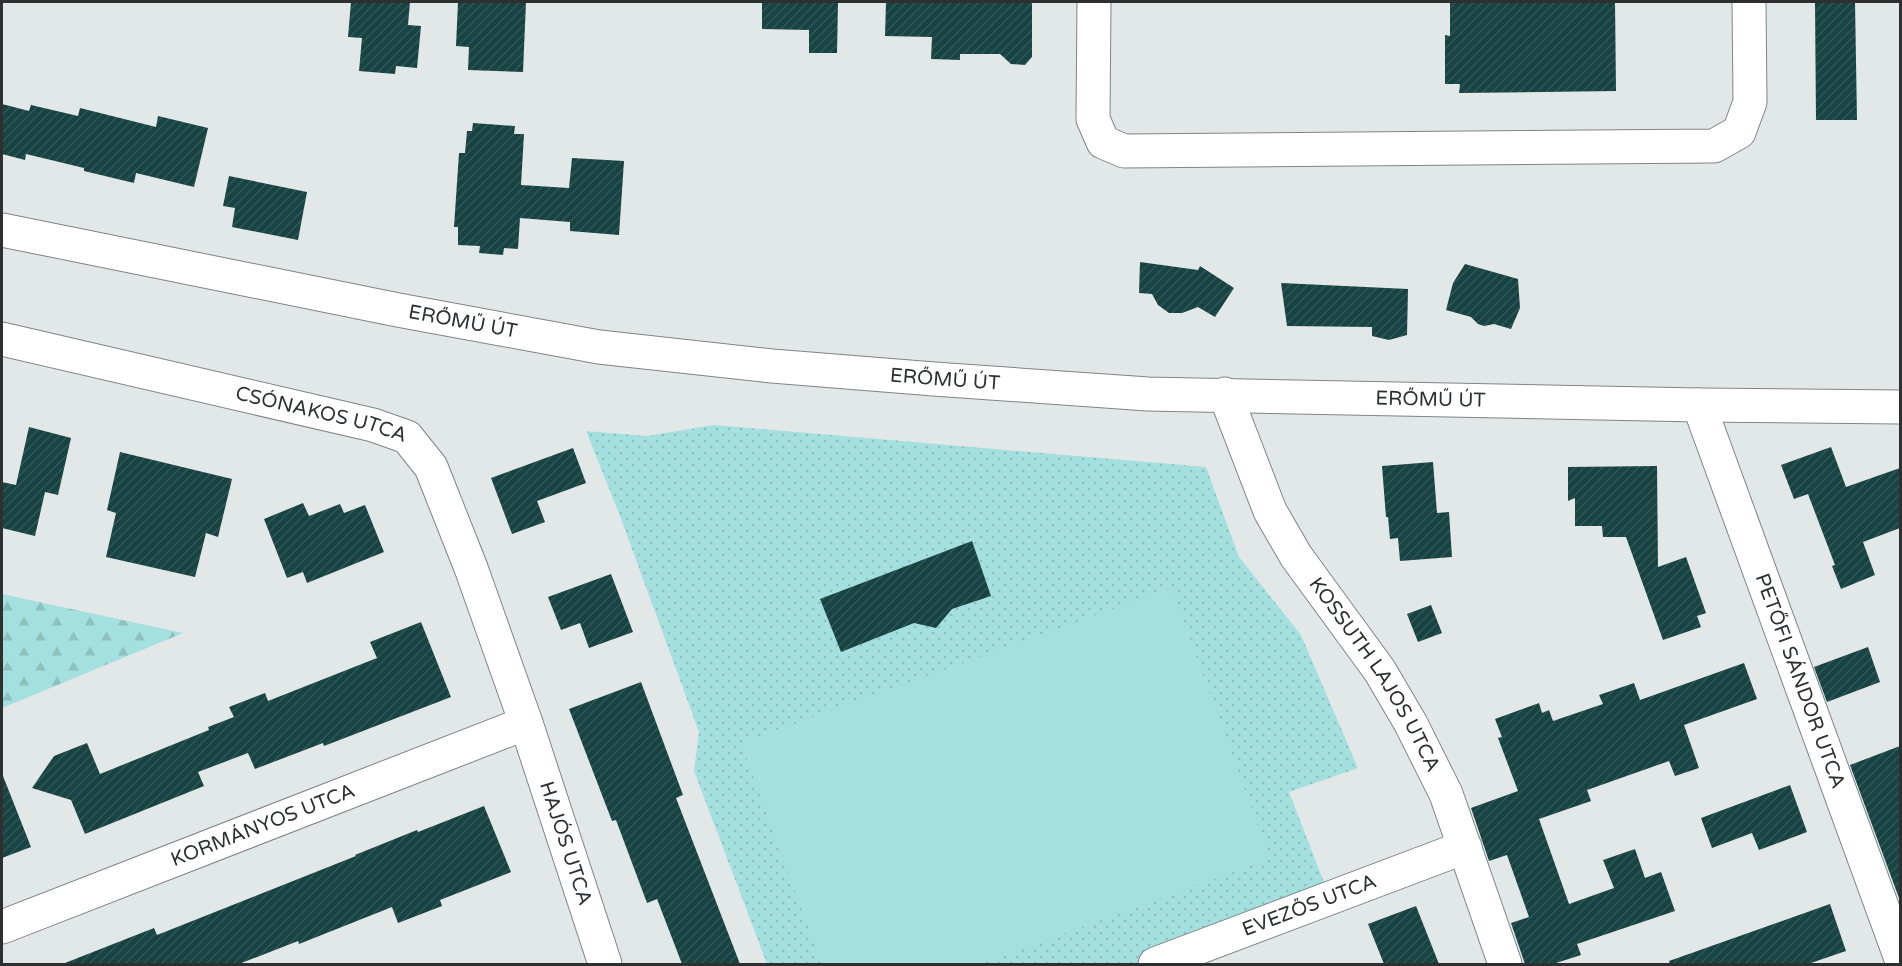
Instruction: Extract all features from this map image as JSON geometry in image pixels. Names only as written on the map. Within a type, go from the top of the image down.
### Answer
[{"type":"street","points":[[1094,2],[1093,120],[1102,142],[1124,151],[1714,146],[1739,132],[1750,102],[1749,2]]},
{"type":"street","name":"ERŐMŰ ÚT","points":[[2,230],[386,308],[599,347],[772,366],[934,380],[1148,394],[1900,407]]},
{"type":"street","name":"CSÓNAKOS UTCA","points":[[2,339],[373,425],[407,437],[431,467],[471,567],[526,723]]},
{"type":"street","name":"KOSSUTH LAJOS UTCA","points":[[1225,394],[1270,511],[1296,556],[1391,688],[1446,794],[1505,964]]},
{"type":"street","name":"PETŐFI SÁNDOR UTCA","points":[[1699,405],[1900,956]]},
{"type":"street","name":"KORMÁNYOS UTCA","points":[[2,927],[526,723]]},
{"type":"street","name":"HAJÓS UTCA","points":[[526,723],[605,964]]},
{"type":"street","name":"EVEZŐS UTCA","points":[[1155,964],[1465,847]]},
{"type":"green space","points":[[714,425],[1206,467],[1239,557],[1301,635],[1358,768],[1289,792],[1332,903],[1148,964],[767,964],[694,771],[699,732],[620,516],[586,431],[647,436]]},
{"type":"green space","points":[[1171,588],[1270,859],[980,964],[822,964],[741,743]]},
{"type":"green space","points":[[2,594],[183,633],[2,708]]},
{"type":"building","points":[[351,2],[410,2],[408,25],[421,26],[417,68],[396,66],[395,74],[359,71],[362,38],[348,37]]},
{"type":"building","points":[[458,2],[526,2],[523,72],[468,70],[469,47],[456,46]]},
{"type":"building","points":[[762,2],[838,2],[837,53],[809,53],[809,30],[762,29]]},
{"type":"building","points":[[886,2],[1032,2],[1032,57],[1025,65],[1011,64],[1000,54],[960,54],[960,60],[931,59],[932,37],[885,36]]},
{"type":"building","points":[[1450,2],[1615,2],[1616,91],[1459,93],[1460,84],[1445,84],[1445,35],[1450,36]]},
{"type":"building","points":[[1815,2],[1855,2],[1857,120],[1816,120]]},
{"type":"building","points":[[2,104],[29,111],[31,105],[78,116],[80,108],[156,127],[158,116],[208,128],[194,187],[136,173],[134,183],[26,154],[25,160],[2,154]]},
{"type":"building","points":[[473,123],[515,126],[514,134],[524,134],[521,185],[569,188],[572,158],[624,161],[619,235],[570,231],[570,222],[520,218],[518,249],[504,248],[503,255],[479,253],[480,246],[458,245],[458,227],[454,227],[459,153],[465,153],[467,131],[472,131]]},
{"type":"building","points":[[229,176],[307,192],[298,240],[232,227],[235,208],[223,206]]},
{"type":"building","points":[[1140,262],[1198,270],[1200,266],[1234,288],[1215,317],[1198,307],[1182,313],[1169,313],[1158,305],[1152,294],[1139,293]]},
{"type":"building","points":[[1465,264],[1518,279],[1520,308],[1511,329],[1494,324],[1484,326],[1471,317],[1446,310],[1453,283]]},
{"type":"building","points":[[1281,283],[1408,289],[1407,335],[1389,340],[1372,336],[1372,327],[1287,326]]},
{"type":"building","points":[[29,427],[71,438],[58,495],[45,492],[35,536],[2,528],[2,482],[16,485]]},
{"type":"building","points":[[1831,447],[1846,487],[1900,468],[1900,528],[1863,542],[1875,575],[1841,589],[1832,566],[1835,565],[1808,494],[1794,499],[1781,465]]},
{"type":"building","points":[[573,448],[586,483],[537,501],[545,522],[512,534],[491,478]]},
{"type":"building","points":[[120,452],[232,479],[218,537],[206,533],[195,577],[106,557],[116,513],[107,510]]},
{"type":"building","points":[[1433,462],[1437,513],[1449,512],[1452,557],[1400,561],[1398,538],[1390,539],[1382,466]]},
{"type":"building","points":[[1657,466],[1658,567],[1686,557],[1706,613],[1697,616],[1701,627],[1663,640],[1626,537],[1603,537],[1602,526],[1575,526],[1575,498],[1568,501],[1568,467]]},
{"type":"building","points":[[303,503],[309,516],[340,504],[344,513],[365,505],[384,552],[307,583],[303,572],[287,578],[264,519]]},
{"type":"building","points":[[972,541],[991,596],[952,609],[936,628],[914,623],[841,652],[820,599]]},
{"type":"building","points":[[611,574],[633,632],[589,648],[580,623],[561,630],[548,597]]},
{"type":"building","points":[[1431,605],[1442,633],[1418,642],[1407,614]]},
{"type":"building","points":[[421,622],[451,697],[324,746],[323,743],[255,769],[248,753],[198,772],[204,786],[85,834],[71,800],[32,788],[54,756],[87,743],[100,774],[209,730],[208,727],[234,717],[229,707],[265,693],[268,701],[377,658],[370,642]]},
{"type":"building","points":[[1868,647],[1880,682],[1827,702],[1814,667]]},
{"type":"building","points":[[1744,663],[1757,699],[1684,725],[1699,768],[1675,776],[1669,761],[1587,790],[1591,801],[1539,819],[1569,904],[1614,888],[1603,860],[1635,849],[1645,878],[1661,872],[1675,911],[1577,944],[1581,955],[1553,964],[1525,964],[1511,923],[1529,917],[1507,855],[1489,861],[1471,808],[1518,791],[1498,738],[1502,737],[1495,719],[1539,703],[1542,713],[1549,710],[1553,721],[1603,704],[1599,695],[1634,683],[1640,700]]},
{"type":"building","points":[[641,682],[683,795],[676,798],[740,964],[682,964],[657,899],[647,903],[616,820],[612,821],[569,709]]},
{"type":"building","points":[[1900,746],[1900,898],[1899,898],[1850,765]]},
{"type":"building","points":[[2,777],[31,847],[2,858]]},
{"type":"building","points":[[1790,785],[1807,832],[1759,850],[1752,833],[1712,848],[1701,818]]},
{"type":"building","points":[[484,806],[511,872],[440,900],[442,906],[398,923],[392,907],[299,944],[298,941],[239,964],[65,963],[154,928],[157,935],[417,830],[418,832]]},
{"type":"building","points":[[1830,904],[1846,951],[1808,964],[1670,964],[1669,961]]},
{"type":"building","points":[[1416,906],[1439,964],[1384,964],[1368,924]]}]
